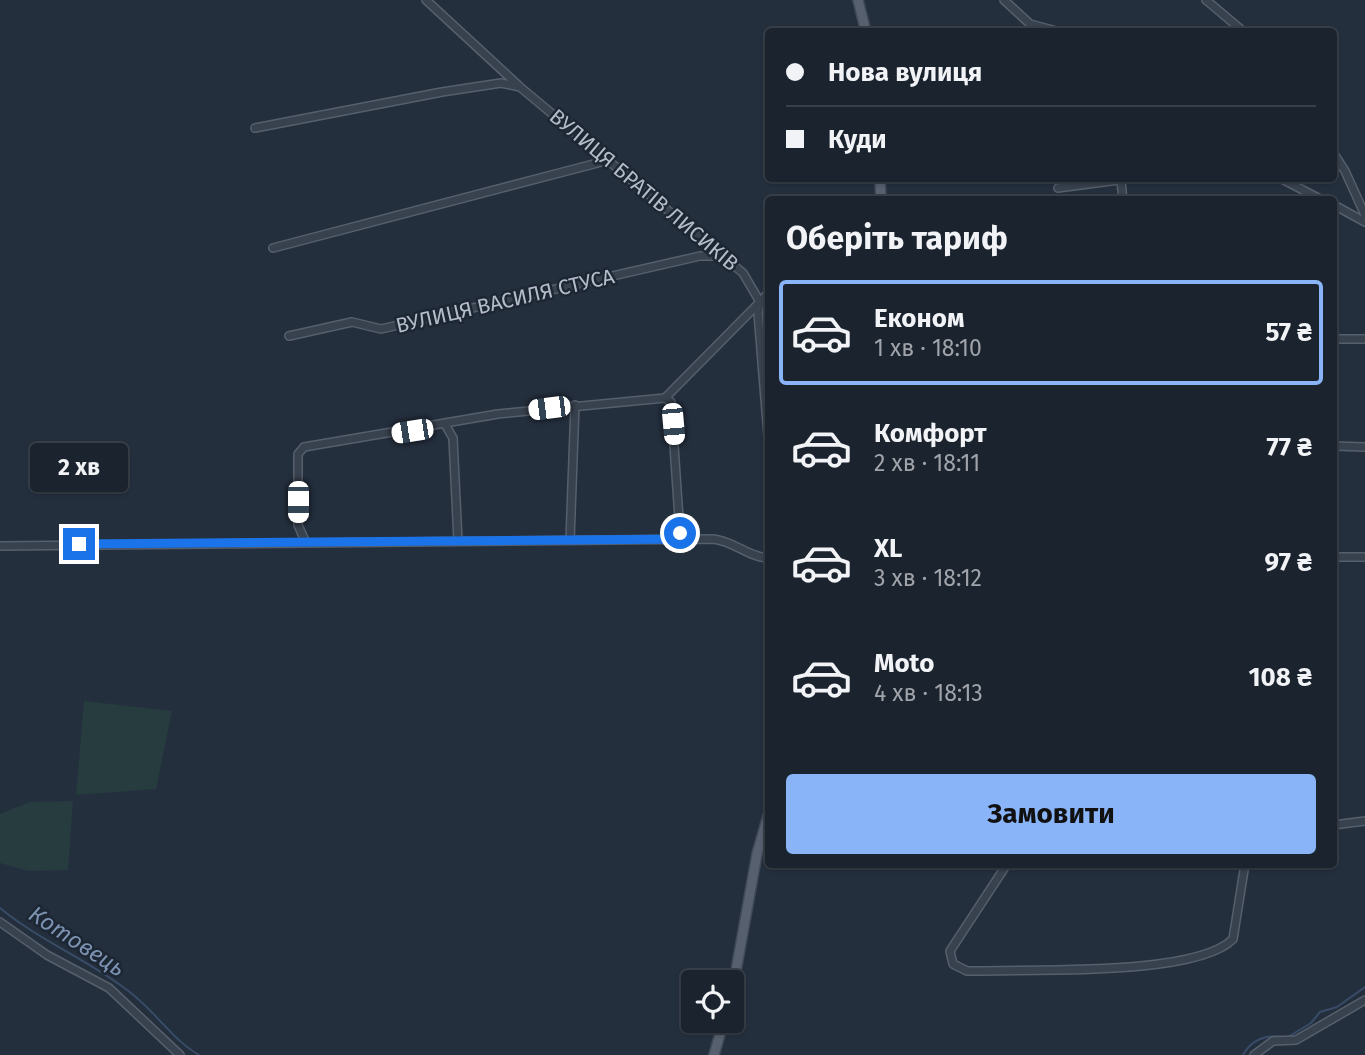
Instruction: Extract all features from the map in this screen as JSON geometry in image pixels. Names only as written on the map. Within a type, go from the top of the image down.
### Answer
[{"type":"main road","points":[[858,0],[865,28]]},
{"type":"main road","points":[[738,970],[757,854],[765,826]]},
{"type":"main road","points":[[714,1055],[720,1033]]},
{"type":"street","name":"ВУЛИЦЯ БРАТІВ ЛИСИКІВ","points":[[426,0],[520,86],[743,273],[760,302]]},
{"type":"street","points":[[1004,0],[1030,24],[1045,28]]},
{"type":"street","points":[[1213,1],[1240,28]]},
{"type":"street","points":[[255,128],[442,92],[501,83],[520,86]]},
{"type":"street","points":[[1337,158],[1365,215]]},
{"type":"street","points":[[273,248],[609,160]]},
{"type":"street","points":[[1058,188],[1112,182]]},
{"type":"street","points":[[1288,182],[1314,196]]},
{"type":"street","points":[[1337,207],[1365,222]]},
{"type":"street","name":"ВУЛИЦЯ ВАСИЛЯ СТУСА","points":[[289,336],[352,322],[381,329],[700,256],[721,256]]},
{"type":"street","points":[[306,543],[298,526],[298,454],[304,447],[446,426],[498,414],[669,398],[765,296]]},
{"type":"street","points":[[760,302],[765,386]]},
{"type":"street","points":[[1337,339],[1365,340]]},
{"type":"street","points":[[669,398],[680,533],[684,539]]},
{"type":"street","points":[[570,540],[575,405]]},
{"type":"street","points":[[446,426],[453,438],[458,541]]},
{"type":"street","points":[[1337,446],[1365,447]]},
{"type":"street","points":[[0,545],[684,539],[724,540],[765,558]]},
{"type":"street","points":[[1337,557],[1365,557]]},
{"type":"street","points":[[1337,825],[1365,821]]},
{"type":"street","points":[[757,854],[765,855]]},
{"type":"street","points":[[1004,868],[950,951],[953,964],[958,968],[981,971],[1171,964],[1207,953],[1227,945],[1233,939],[1244,868]]},
{"type":"street","points":[[0,922],[47,954],[109,988],[180,1055]]},
{"type":"street","points":[[1254,1055],[1273,1041],[1296,1040],[1365,1000]]},
{"type":"green space","points":[[84,701],[172,711],[156,789],[76,795]]},
{"type":"green space","points":[[73,801],[68,870],[28,871],[0,863],[0,814],[30,802]]},
{"type":"waterway","name":"Котовець","points":[[0,908],[127,990],[180,1041],[199,1055]]},
{"type":"waterway","name":"Котовець","points":[[1288,1037],[1311,1023],[1320,1012],[1337,1007],[1365,987]]},
{"type":"waterway","name":"Котовець","points":[[1243,1055],[1250,1045],[1260,1039],[1283,1037]]},
{"type":"route","points":[[79,544],[684,539],[680,533]]}]
